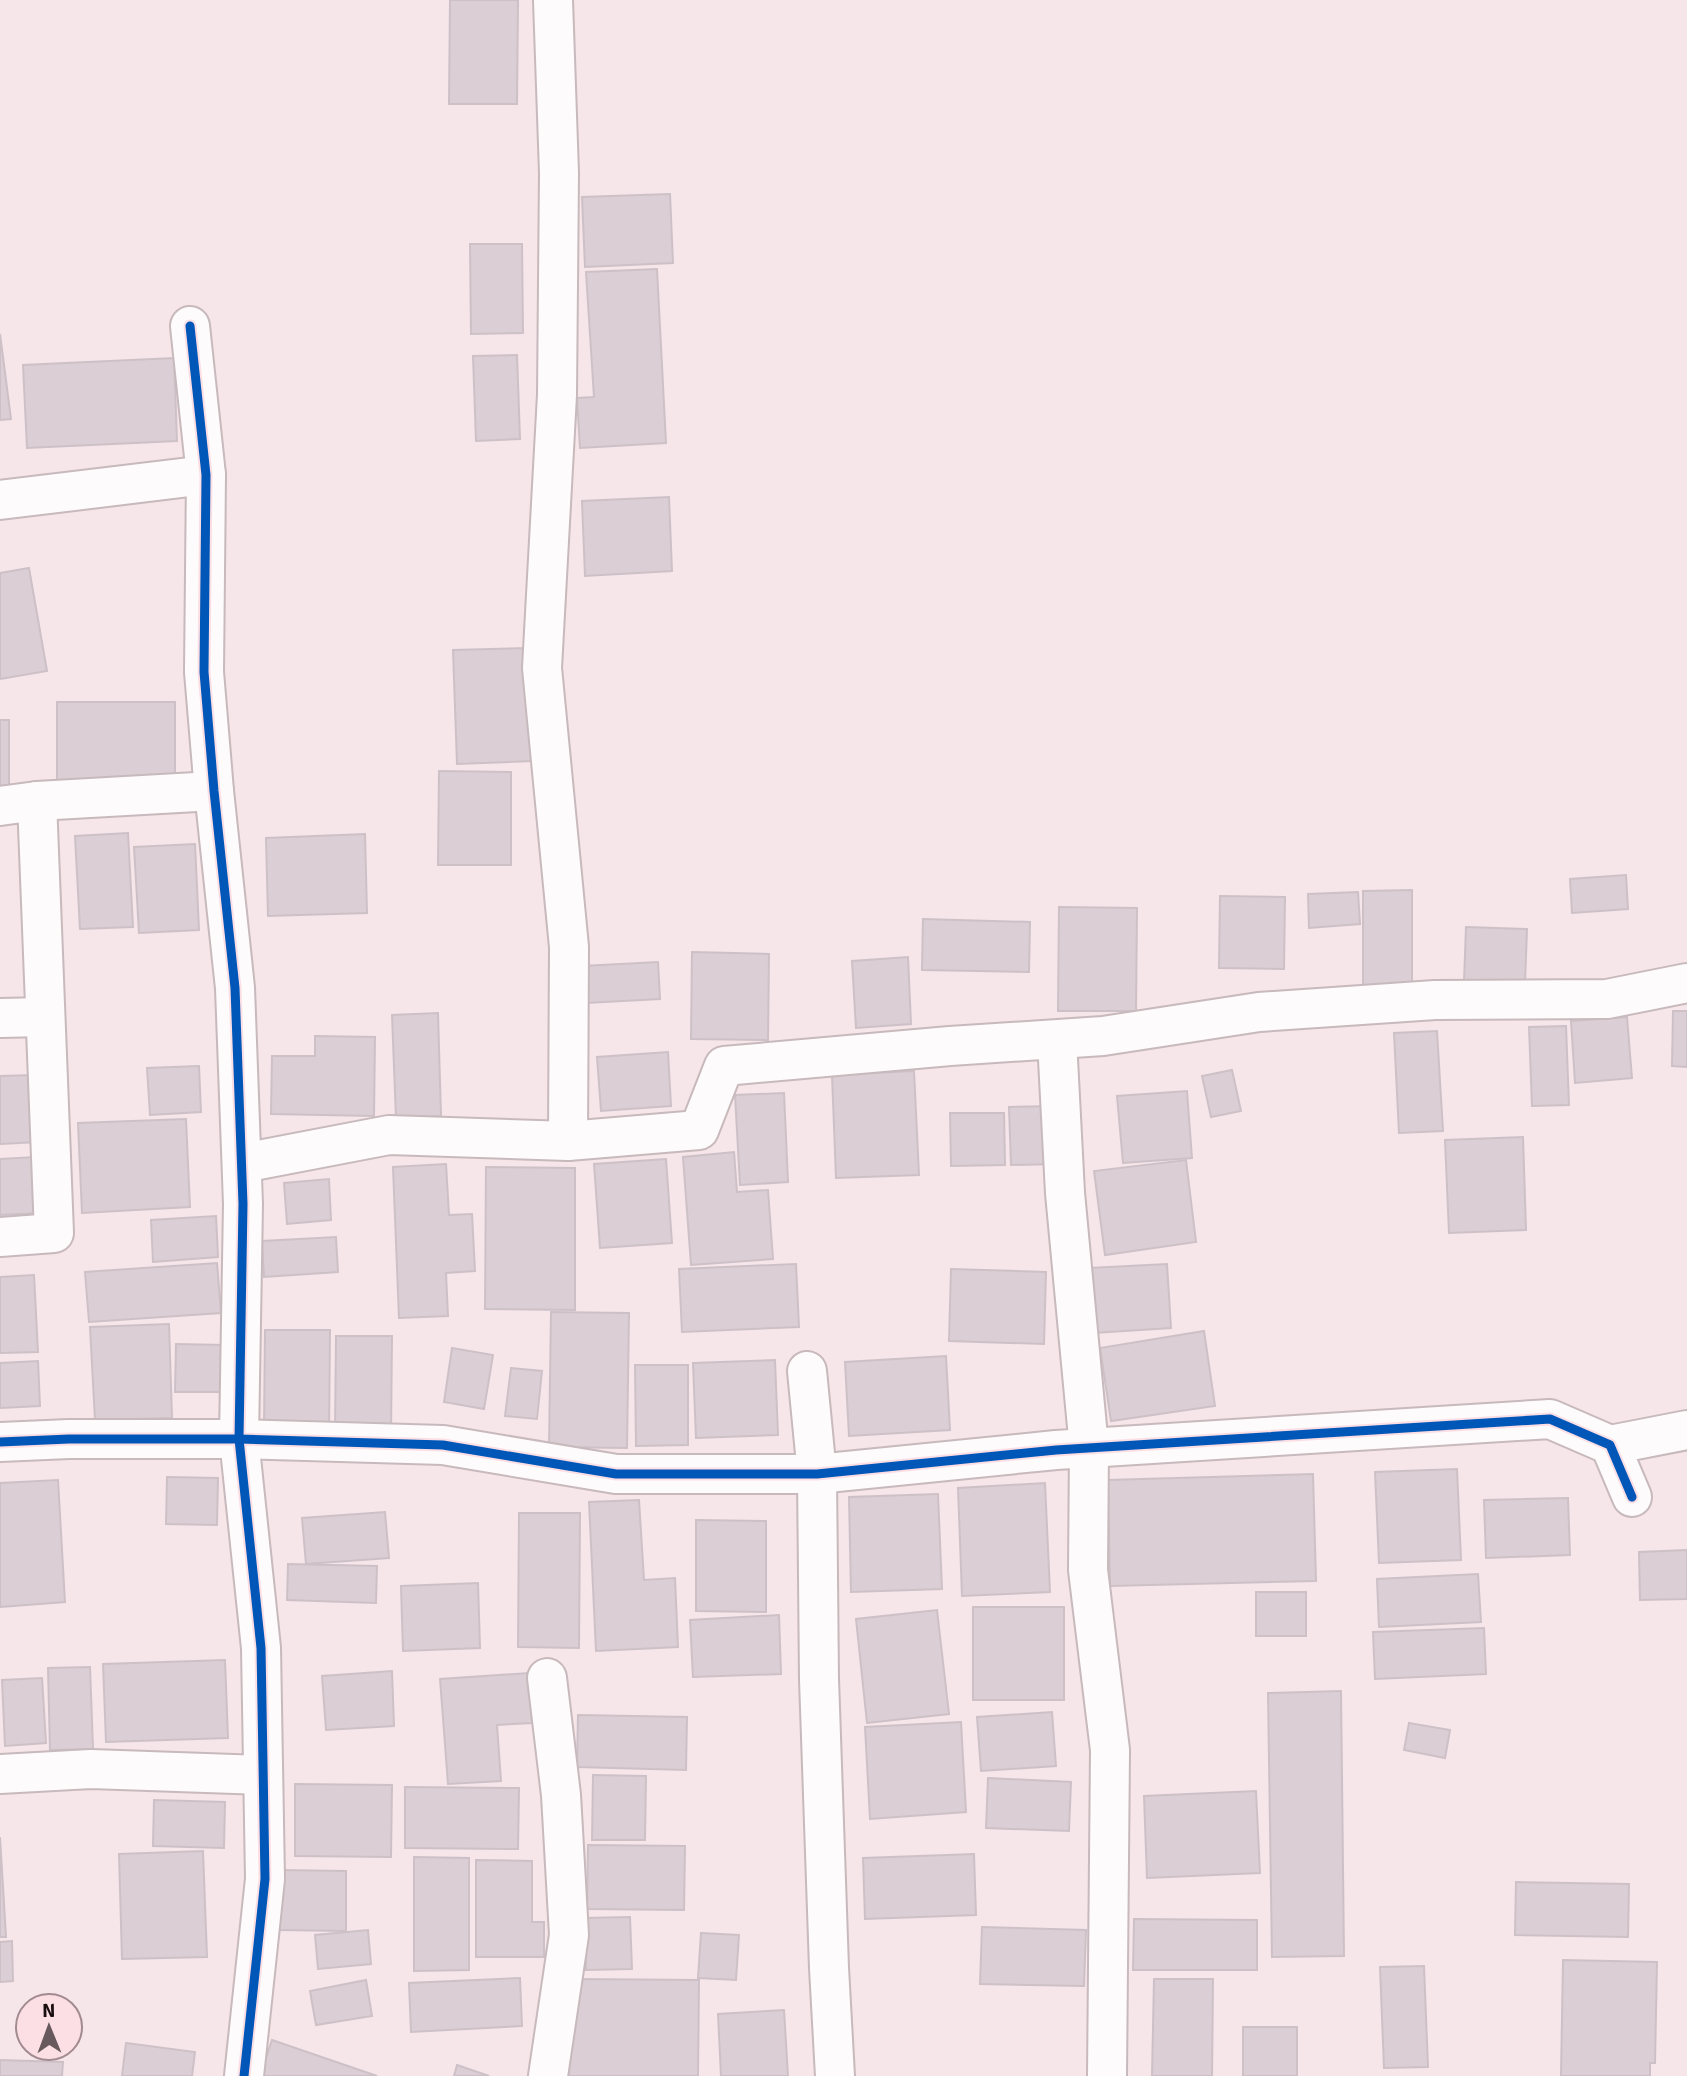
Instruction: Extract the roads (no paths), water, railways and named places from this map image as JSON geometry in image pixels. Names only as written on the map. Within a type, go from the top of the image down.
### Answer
[{"type":"street","points":[[553,0],[559,173],[557,395],[542,668],[569,947],[568,1141]]},
{"type":"street","points":[[190,326],[206,475],[204,671],[235,988],[243,1163],[239,1439],[261,1648],[265,1879],[244,2076]]},
{"type":"street","points":[[0,500],[206,475]]},
{"type":"street","points":[[0,806],[37,801],[214,792]]},
{"type":"street","points":[[0,1237],[54,1233],[37,801]]},
{"type":"street","points":[[243,1163],[389,1135],[568,1141],[699,1130],[724,1066],[950,1046],[1103,1036],[1259,1012],[1435,1000],[1607,999],[1687,983]]},
{"type":"street","points":[[0,1018],[45,1017]]},
{"type":"street","points":[[1056,1040],[1066,1193],[1089,1448],[1088,1570],[1110,1750],[1107,2076]]},
{"type":"street","points":[[807,1371],[817,1474],[818,1678],[835,2076]]},
{"type":"street","points":[[0,1442],[69,1438],[239,1439],[443,1445],[615,1474],[817,1474],[1089,1448],[1550,1419],[1610,1445],[1687,1430]]},
{"type":"street","points":[[1610,1445],[1632,1497]]},
{"type":"street","points":[[547,1678],[561,1795],[569,1935],[548,2076]]},
{"type":"street","points":[[0,1774],[91,1769],[263,1775]]}]
